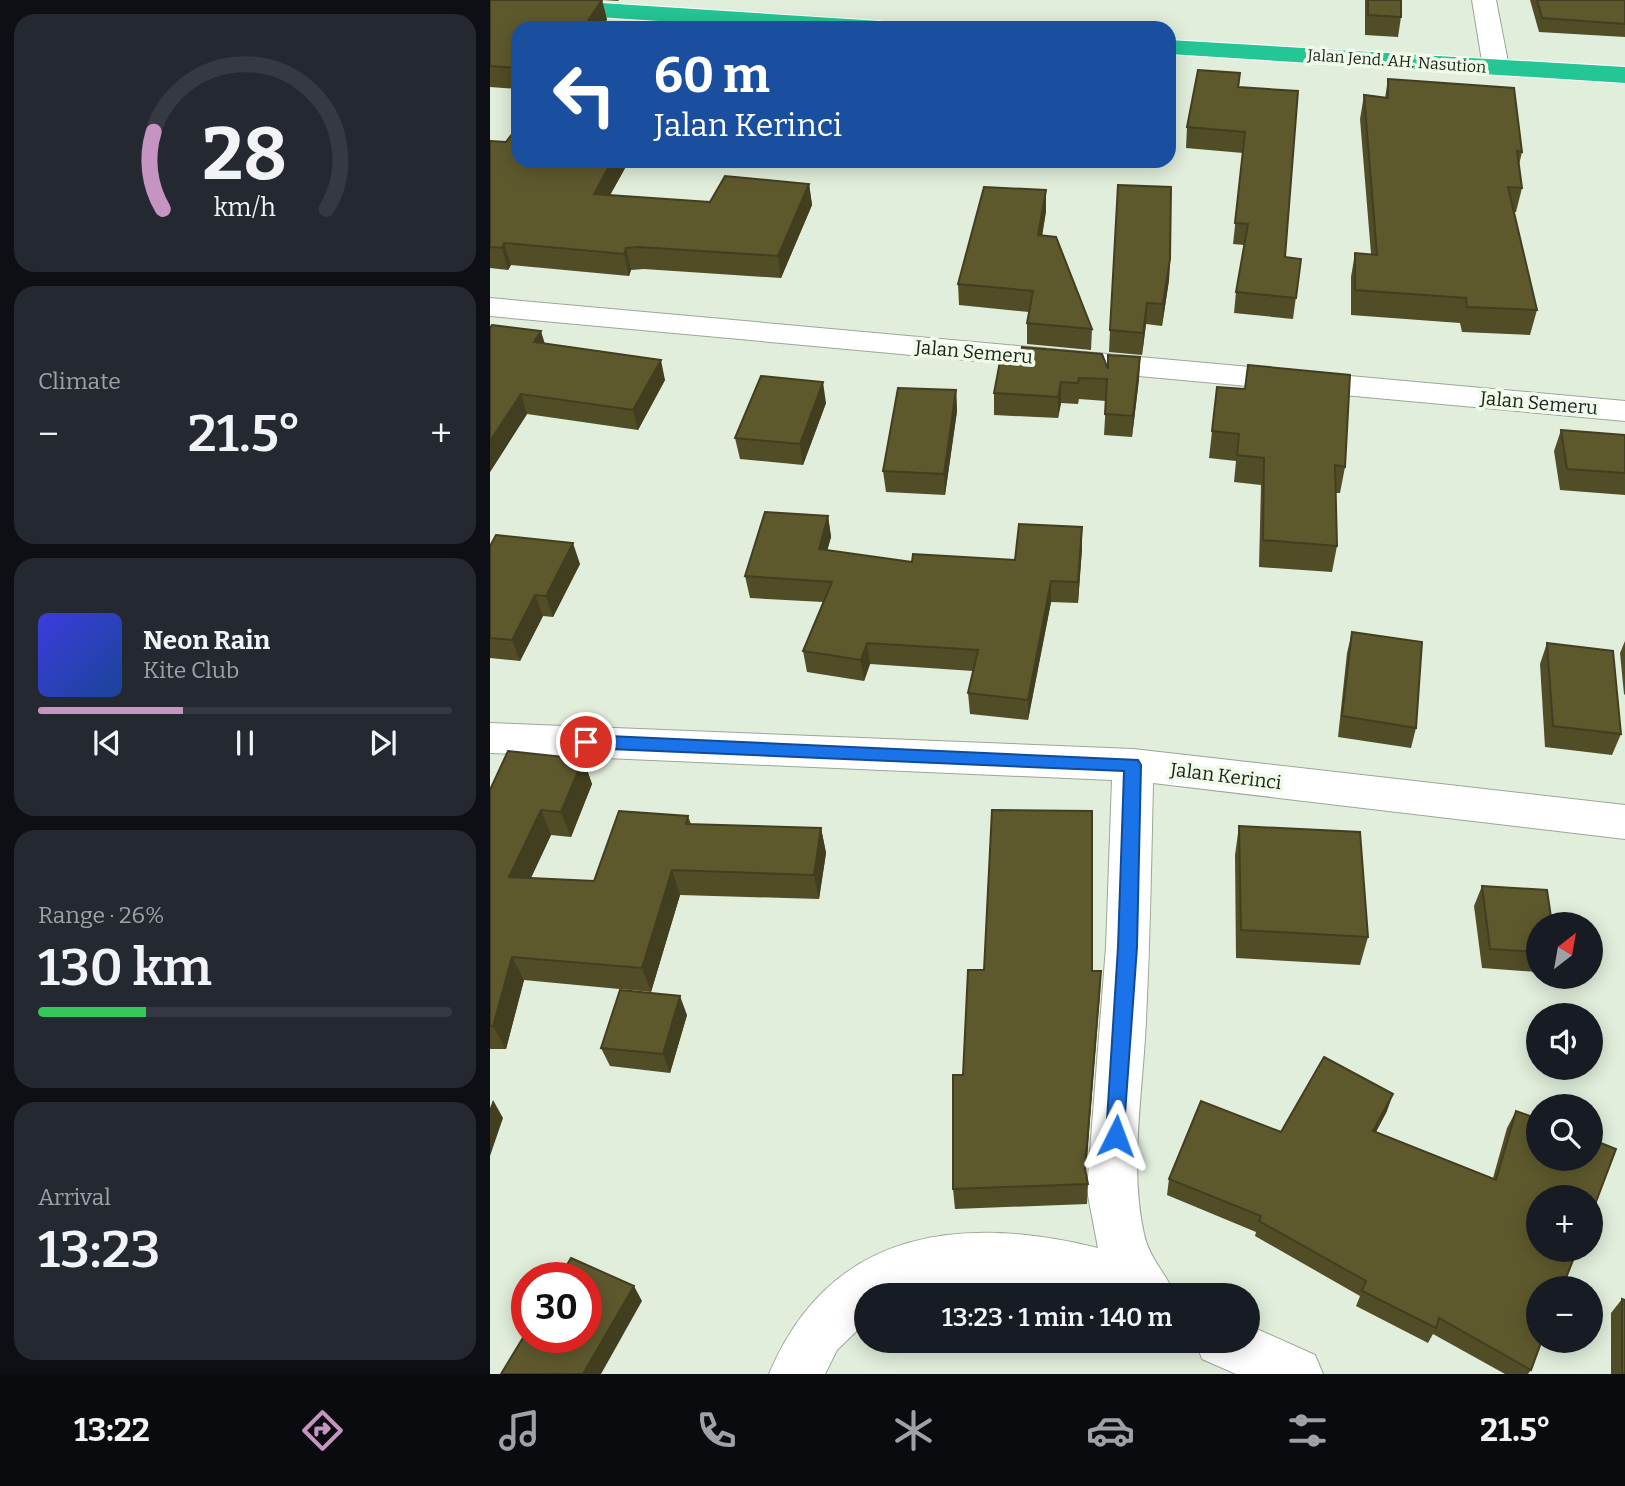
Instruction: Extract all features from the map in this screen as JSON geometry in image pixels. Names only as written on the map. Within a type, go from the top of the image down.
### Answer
[{"type":"highway","points":[[490,3],[770,21]]},
{"type":"highway","name":"Jalan Jend. AH. Nasution","points":[[1176,47],[1625,75]]},
{"type":"street","points":[[1484,0],[1496,68]]},
{"type":"street","name":"Jalan Semeru","points":[[490,307],[1625,411]]},
{"type":"street","name":"Jalan Kerinci","points":[[490,738],[1133,765],[1625,822]]},
{"type":"street","points":[[1133,765],[1128,947],[1112,1190],[1119,1237],[1140,1283]]},
{"type":"street","points":[[875,1283],[910,1265],[954,1259],[1045,1260],[1123,1283]]},
{"type":"street","points":[[796,1374],[819,1332],[854,1298]]},
{"type":"street","points":[[1250,1353],[1296,1374]]},
{"type":"building","points":[[490,0],[602,0],[588,21],[511,21],[511,68],[490,66]]},
{"type":"building","points":[[1368,0],[1401,0],[1401,17],[1368,15]]},
{"type":"building","points":[[1537,0],[1625,0],[1625,24],[1542,18]]},
{"type":"building","points":[[1198,70],[1240,73],[1238,87],[1298,91],[1285,257],[1301,259],[1296,298],[1236,292],[1248,224],[1235,223],[1245,132],[1187,127]]},
{"type":"building","points":[[1388,79],[1514,88],[1522,152],[1517,151],[1522,188],[1508,187],[1537,310],[1467,307],[1466,298],[1355,290],[1355,253],[1377,255],[1364,95],[1388,98]]},
{"type":"building","points":[[511,135],[511,168],[608,168],[594,194],[710,202],[725,176],[809,184],[778,256],[639,247],[626,248],[624,254],[504,243],[502,248],[490,247],[490,141],[506,142]]},
{"type":"building","points":[[1118,185],[1171,187],[1170,259],[1163,304],[1147,303],[1143,333],[1110,330]]},
{"type":"building","points":[[984,187],[1046,190],[1038,235],[1056,237],[1092,329],[1027,323],[1033,291],[958,284]]},
{"type":"building","points":[[492,325],[541,331],[534,342],[661,360],[633,410],[521,394],[490,441]]},
{"type":"building","points":[[1022,347],[1102,354],[1108,369],[1108,355],[1140,357],[1133,416],[1105,414],[1107,379],[1079,378],[1078,383],[1061,382],[1058,397],[994,393],[1001,356],[1020,357]]},
{"type":"building","points":[[1248,365],[1350,375],[1345,467],[1335,465],[1337,546],[1263,540],[1264,458],[1237,455],[1239,434],[1212,431],[1217,387],[1245,389]]},
{"type":"building","points":[[761,376],[823,382],[800,444],[735,438]]},
{"type":"building","points":[[898,388],[956,390],[944,474],[883,471]]},
{"type":"building","points":[[1561,430],[1625,435],[1625,473],[1567,469]]},
{"type":"building","points":[[765,512],[828,516],[819,549],[912,562],[913,554],[1015,560],[1019,524],[1082,527],[1078,582],[1051,581],[1028,700],[968,693],[978,650],[867,643],[861,660],[803,651],[832,582],[745,576]]},
{"type":"building","points":[[496,535],[573,543],[546,596],[535,595],[512,640],[490,638],[490,546]]},
{"type":"building","points":[[1352,632],[1422,642],[1416,728],[1342,716]]},
{"type":"building","points":[[1547,643],[1613,651],[1621,734],[1553,726]]},
{"type":"building","points":[[508,751],[583,759],[561,812],[541,810],[509,877],[594,881],[619,811],[688,816],[686,824],[821,828],[814,875],[672,870],[642,968],[512,957],[493,1026],[490,1026],[490,790]]},
{"type":"building","points":[[992,810],[1092,811],[1092,971],[1101,971],[1085,1169],[1088,1184],[953,1189],[953,1075],[963,1075],[968,970],[984,970]]},
{"type":"building","points":[[1239,826],[1360,832],[1368,937],[1241,930]]},
{"type":"building","points":[[1482,886],[1547,890],[1550,912],[1526,912],[1526,951],[1490,949]]},
{"type":"building","points":[[620,990],[680,996],[663,1054],[601,1048]]},
{"type":"building","points":[[1324,1057],[1393,1094],[1373,1131],[1496,1180],[1516,1111],[1526,1115],[1526,1171],[1603,1171],[1603,1144],[1616,1149],[1602,1185],[1526,1185],[1526,1262],[1572,1262],[1567,1276],[1526,1276],[1526,1353],[1537,1353],[1531,1370],[1439,1318],[1436,1328],[1362,1291],[1366,1281],[1259,1221],[1261,1216],[1169,1179],[1201,1101],[1281,1132]]},
{"type":"building","points":[[602,1272],[634,1286],[602,1341]]},
{"type":"building","points":[[1622,1299],[1625,1300],[1625,1374],[1622,1374]]},
{"type":"building","points":[[514,1353],[595,1353],[583,1374],[501,1374]]},
{"type":"route","points":[[586,742],[1133,765],[1128,947],[1116,1136]]}]
